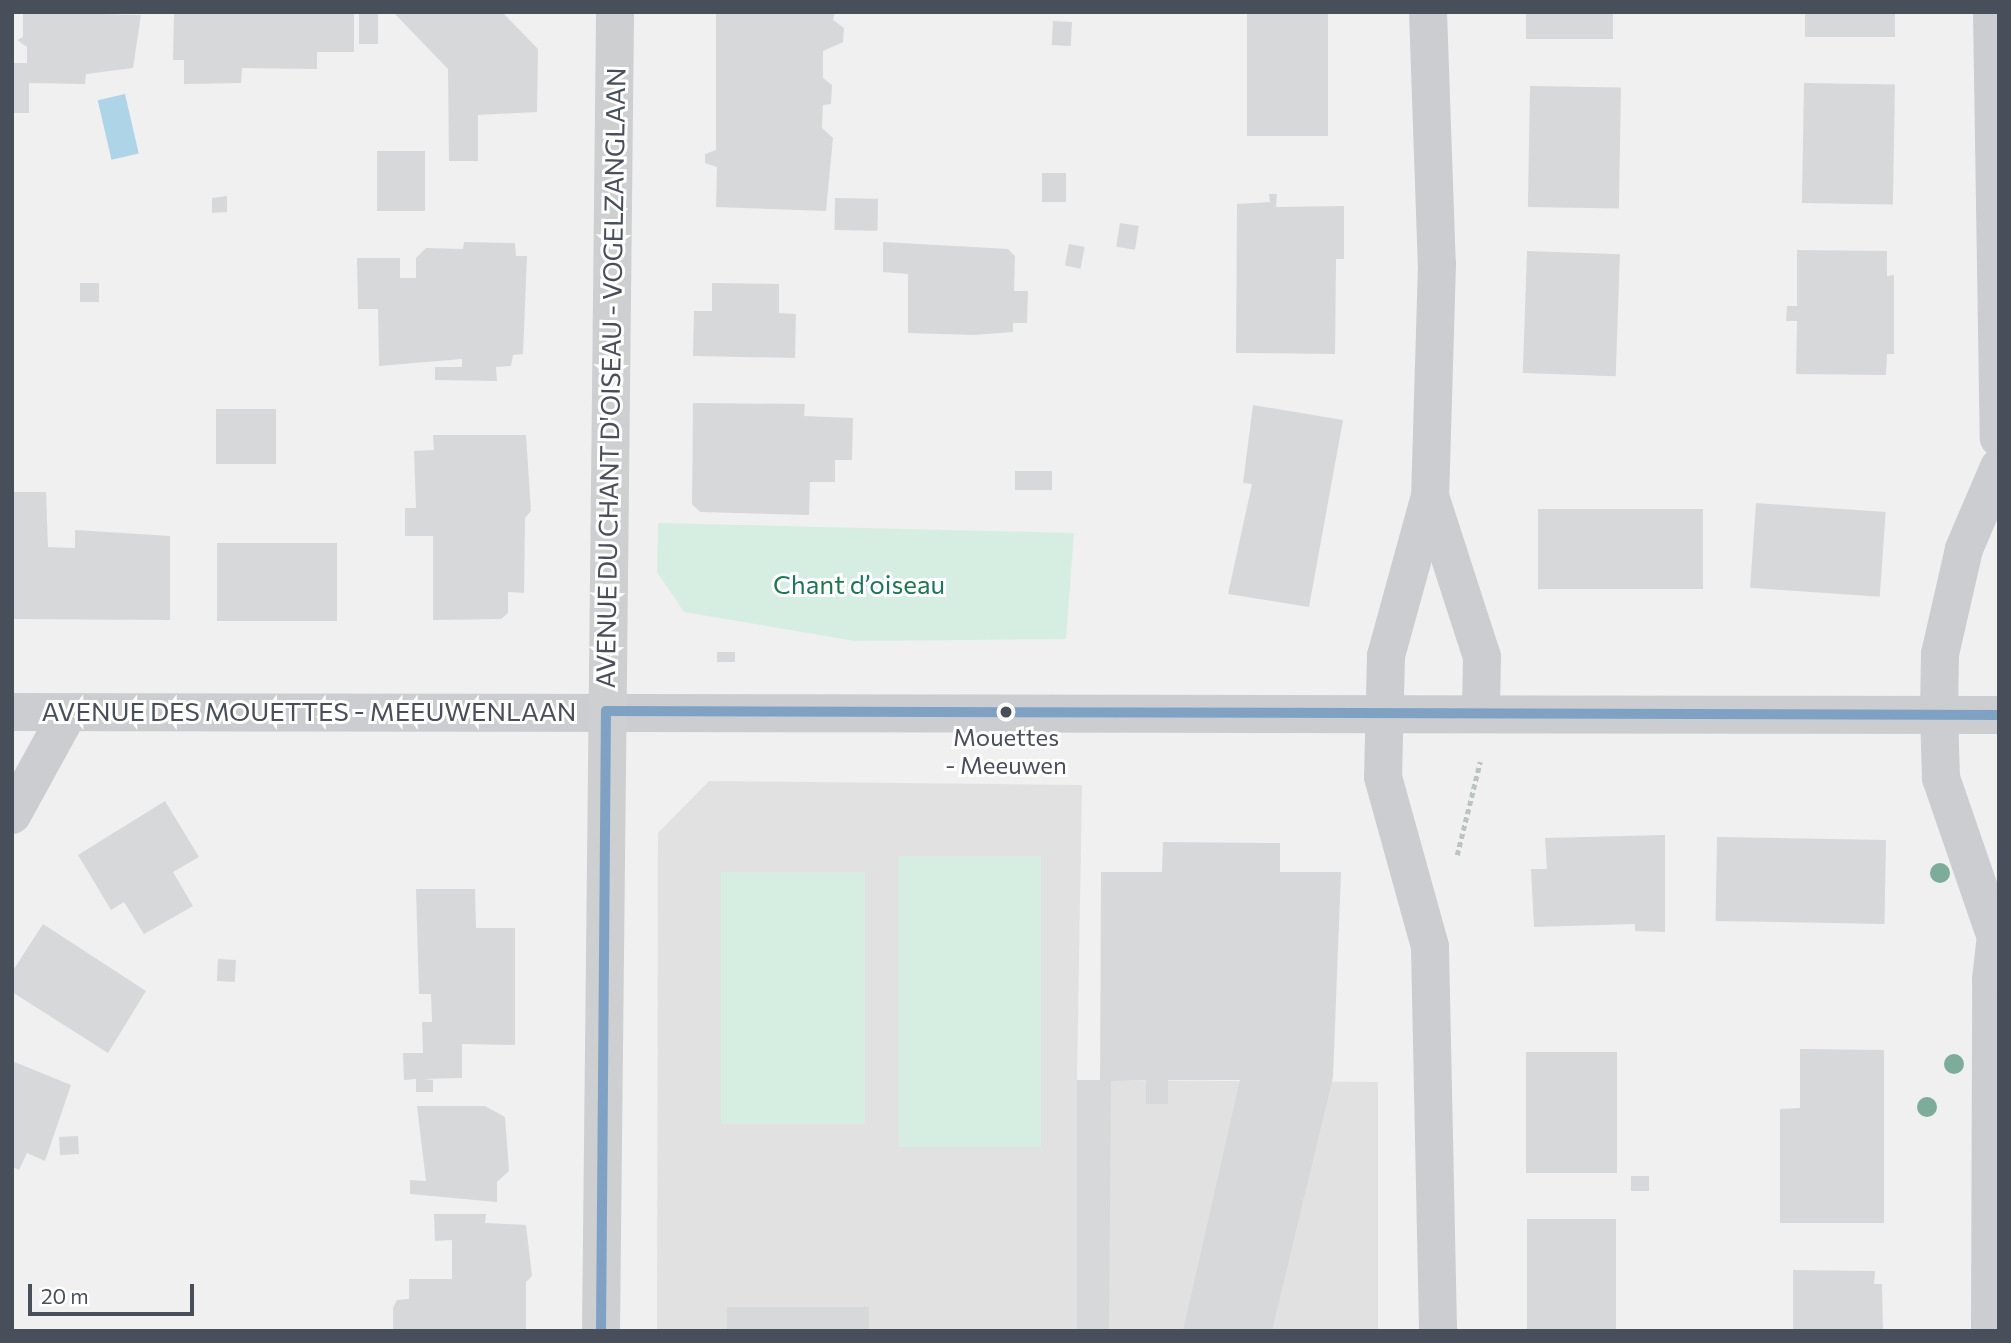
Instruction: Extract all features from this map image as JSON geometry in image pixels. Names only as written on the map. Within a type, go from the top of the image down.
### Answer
[{"type":"street","name":"AVENUE DU CHANT D'OISEAU - VOGELZANGLAAN","points":[[601,1331],[615,12]]},
{"type":"street","points":[[1429,12],[1437,264],[1430,496],[1386,656],[1383,777],[1430,947],[1438,1331]]},
{"type":"street","points":[[1992,12],[1999,438]]},
{"type":"street","points":[[1990,1331],[1996,918],[1941,778],[1939,716],[1940,654],[1965,549],[1999,467]]},
{"type":"street","points":[[1430,496],[1482,657],[1481,710]]},
{"type":"street","name":"AVENUE DES MOUETTES - MEEUWENLAAN","points":[[12,712],[1481,710],[1999,715]]},
{"type":"street","points":[[12,815],[68,713]]},
{"type":"path","points":[[1453,869],[1479,779],[1481,710]]},
{"type":"shaded area","points":[[709,781],[1082,785],[1077,1080],[1378,1082],[1378,1331],[657,1331],[658,833]]},
{"type":"green space","name":"Chant d’oiseau","points":[[658,523],[1074,533],[1066,639],[855,641],[684,612],[657,572]]},
{"type":"green space","points":[[899,856],[1041,856],[1041,1147],[899,1147]]},
{"type":"green space","points":[[721,872],[865,872],[865,1124],[721,1124]]},
{"type":"water","points":[[125,94],[139,153],[111,160],[98,100]]},
{"type":"building","points":[[23,12],[141,15],[133,68],[86,74],[85,84],[29,83],[29,113],[12,113],[12,63],[27,63],[27,47],[17,40],[23,37]]},
{"type":"building","points":[[174,12],[354,12],[354,52],[317,52],[317,69],[242,68],[241,83],[184,84],[184,60],[173,60]]},
{"type":"building","points":[[359,12],[378,12],[378,44],[359,44]]},
{"type":"building","points":[[393,12],[502,12],[538,49],[537,112],[478,115],[478,161],[449,161],[448,69]]},
{"type":"building","points":[[716,12],[835,12],[833,20],[844,28],[843,42],[823,51],[823,78],[832,85],[831,104],[823,105],[822,128],[833,138],[826,211],[716,207],[717,167],[705,163],[705,154],[716,150]]},
{"type":"building","points":[[1247,12],[1328,12],[1328,136],[1247,136]]},
{"type":"building","points":[[1526,12],[1613,12],[1613,39],[1526,39]]},
{"type":"building","points":[[1805,12],[1895,12],[1895,37],[1805,37]]},
{"type":"building","points":[[1053,21],[1072,22],[1071,46],[1052,45]]},
{"type":"building","points":[[1804,83],[1895,85],[1893,205],[1802,203]]},
{"type":"building","points":[[1530,86],[1621,88],[1619,209],[1528,207]]},
{"type":"building","points":[[377,151],[425,151],[425,211],[377,211]]},
{"type":"building","points":[[1042,173],[1066,173],[1066,202],[1042,202]]},
{"type":"building","points":[[1269,194],[1277,194],[1276,207],[1344,206],[1344,259],[1336,259],[1335,354],[1236,353],[1237,204],[1270,202]]},
{"type":"building","points":[[227,196],[227,212],[212,213],[212,198]]},
{"type":"building","points":[[835,198],[878,199],[877,231],[834,230]]},
{"type":"building","points":[[1120,223],[1139,226],[1135,250],[1116,247]]},
{"type":"building","points":[[464,242],[515,243],[516,256],[527,256],[523,354],[513,355],[511,366],[496,367],[497,381],[435,380],[435,367],[462,367],[462,359],[379,366],[378,309],[358,309],[357,258],[400,258],[400,278],[416,278],[416,258],[426,248],[463,249]]},
{"type":"building","points":[[883,242],[1008,249],[1015,256],[1014,291],[1028,291],[1027,323],[1013,323],[1013,332],[974,335],[908,333],[908,274],[883,272]]},
{"type":"building","points":[[1069,244],[1085,247],[1081,269],[1065,266]]},
{"type":"building","points":[[1797,250],[1887,251],[1887,276],[1894,275],[1894,354],[1887,354],[1886,375],[1796,374],[1797,321],[1786,321],[1787,306],[1797,306]]},
{"type":"building","points":[[1527,251],[1620,254],[1616,376],[1523,373]]},
{"type":"building","points":[[80,283],[99,283],[99,302],[80,302]]},
{"type":"building","points":[[712,283],[779,284],[779,313],[796,314],[795,358],[693,356],[694,311],[712,311]]},
{"type":"building","points":[[693,403],[805,404],[804,416],[853,418],[852,460],[835,460],[835,482],[810,482],[809,515],[700,512],[692,504]]},
{"type":"building","points":[[1253,405],[1343,420],[1309,607],[1228,594],[1252,484],[1243,483]]},
{"type":"building","points":[[216,409],[276,409],[276,464],[216,464]]},
{"type":"building","points":[[433,435],[526,435],[531,511],[525,518],[524,593],[508,592],[508,613],[501,619],[433,620],[433,536],[405,536],[405,508],[416,508],[414,451],[434,450]]},
{"type":"building","points":[[1015,471],[1052,471],[1052,490],[1015,490]]},
{"type":"building","points":[[12,492],[46,492],[48,547],[75,548],[75,530],[170,536],[170,620],[12,619]]},
{"type":"building","points":[[1756,503],[1886,512],[1880,597],[1750,588]]},
{"type":"building","points":[[1538,509],[1703,509],[1703,589],[1538,589]]},
{"type":"building","points":[[217,543],[337,543],[337,621],[217,621]]},
{"type":"building","points":[[717,652],[735,652],[735,662],[717,662]]},
{"type":"building","points":[[165,801],[199,857],[173,872],[193,906],[144,934],[124,902],[111,910],[78,855]]},
{"type":"building","points":[[1665,835],[1665,932],[1635,931],[1635,924],[1534,927],[1531,869],[1547,869],[1545,838]]},
{"type":"building","points":[[1717,837],[1886,840],[1885,924],[1716,921]]},
{"type":"building","points":[[1163,842],[1280,843],[1280,872],[1341,872],[1333,1077],[1272,1331],[1183,1331],[1240,1080],[1168,1080],[1168,1104],[1146,1104],[1146,1080],[1111,1081],[1109,1331],[1077,1331],[1077,1080],[1100,1080],[1101,872],[1162,872]]},
{"type":"building","points":[[416,889],[475,889],[476,928],[515,928],[515,1045],[462,1044],[462,1078],[423,1079],[433,1080],[433,1092],[416,1092],[416,1079],[404,1080],[403,1053],[423,1053],[422,1022],[432,1022],[431,994],[419,994]]},
{"type":"building","points":[[43,924],[146,991],[108,1053],[12,992],[12,972]]},
{"type":"building","points":[[218,959],[236,960],[235,982],[217,981]]},
{"type":"building","points":[[1800,1049],[1884,1050],[1884,1223],[1780,1223],[1780,1109],[1800,1108]]},
{"type":"building","points":[[1526,1052],[1617,1052],[1617,1173],[1526,1173]]},
{"type":"building","points":[[12,1061],[71,1085],[45,1161],[27,1153],[19,1170],[12,1167]]},
{"type":"building","points":[[417,1106],[485,1106],[505,1117],[509,1171],[497,1182],[497,1202],[410,1194],[410,1180],[426,1181]]},
{"type":"building","points":[[78,1136],[79,1154],[60,1155],[59,1137]]},
{"type":"building","points":[[1631,1176],[1649,1176],[1649,1191],[1631,1191]]},
{"type":"building","points":[[434,1214],[486,1214],[485,1223],[526,1225],[532,1276],[526,1282],[526,1331],[393,1331],[393,1308],[397,1300],[409,1299],[409,1279],[452,1279],[452,1240],[435,1241]]},
{"type":"building","points":[[1527,1219],[1616,1219],[1616,1331],[1527,1331]]},
{"type":"building","points":[[1793,1270],[1875,1271],[1874,1284],[1882,1284],[1883,1331],[1793,1331]]},
{"type":"building","points":[[727,1307],[869,1307],[869,1331],[727,1331]]},
{"type":"transit line","points":[[606,711],[1999,715]]},
{"type":"transit line","points":[[601,1331],[606,711]]},
{"type":"place","name":"Mouettes - Meeuwen","points":[[1006,712]]}]
